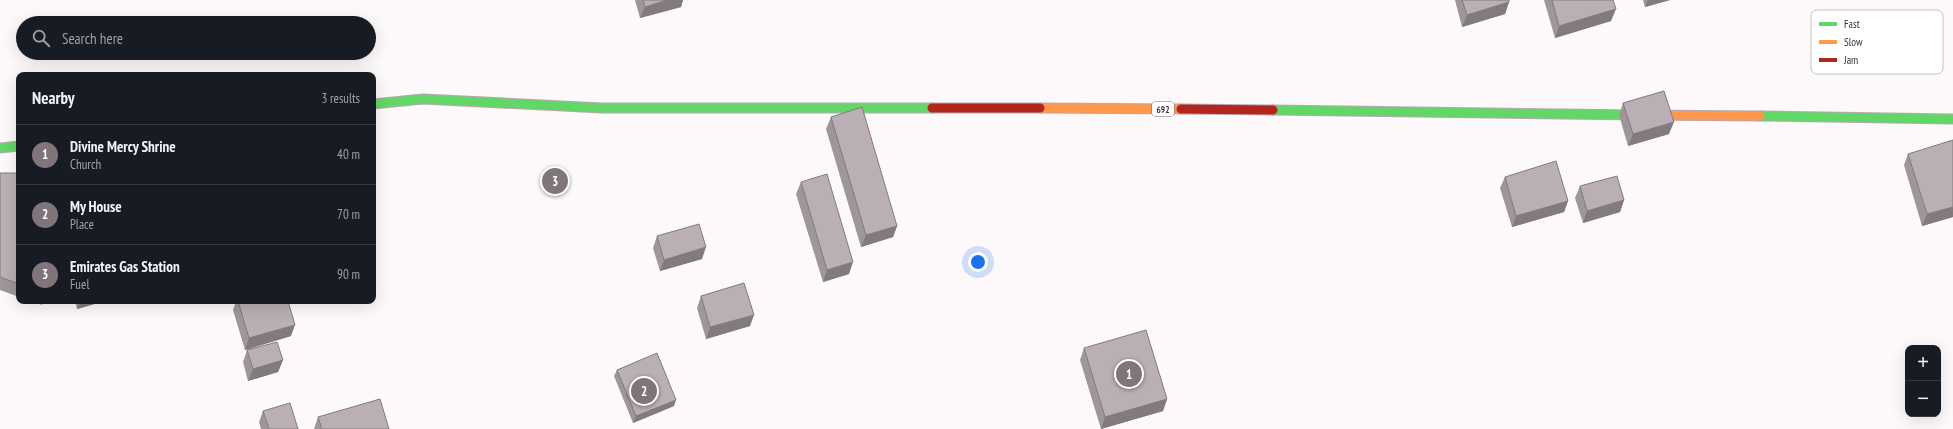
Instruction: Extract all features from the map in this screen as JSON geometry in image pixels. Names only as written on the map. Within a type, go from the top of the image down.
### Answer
[{"type":"main road","name":"692","points":[[376,104],[423,98],[602,108],[1112,108],[1953,119]]},
{"type":"main road","points":[[0,148],[16,146]]},
{"type":"building","points":[[643,0],[667,0],[645,7]]},
{"type":"building","points":[[1462,0],[1509,0],[1509,2],[1467,15]]},
{"type":"building","points":[[1552,0],[1613,0],[1616,9],[1559,26]]},
{"type":"building","points":[[1664,91],[1674,122],[1633,134],[1623,103]]},
{"type":"building","points":[[862,107],[897,226],[866,235],[831,117]]},
{"type":"building","points":[[1953,140],[1953,207],[1927,214],[1908,154]]},
{"type":"building","points":[[1556,161],[1568,201],[1516,216],[1505,177]]},
{"type":"building","points":[[0,173],[16,173],[16,283],[0,277]]},
{"type":"building","points":[[827,174],[853,262],[827,270],[801,182]]},
{"type":"building","points":[[1617,176],[1624,200],[1587,211],[1580,186]]},
{"type":"building","points":[[699,224],[706,247],[664,260],[657,236]]},
{"type":"building","points":[[744,283],[754,315],[710,327],[701,296]]},
{"type":"building","points":[[239,304],[289,304],[295,325],[249,338]]},
{"type":"building","points":[[1146,330],[1167,399],[1105,417],[1084,348]]},
{"type":"building","points":[[277,342],[283,360],[253,369],[247,350]]},
{"type":"building","points":[[657,353],[676,400],[636,416],[617,370]]},
{"type":"building","points":[[380,399],[389,429],[322,429],[318,417]]},
{"type":"building","points":[[290,403],[298,429],[269,429],[263,411]]},
{"type":"traffic: fast","points":[[376,104],[423,99],[602,108],[932,108]]},
{"type":"traffic: fast","points":[[1273,110],[1640,115]]},
{"type":"traffic: fast","points":[[1760,116],[1953,119]]},
{"type":"traffic: fast","points":[[0,148],[16,146]]},
{"type":"traffic: slow","points":[[1040,108],[1181,109]]},
{"type":"traffic: slow","points":[[1640,115],[1760,116]]},
{"type":"traffic: jam","points":[[932,108],[1040,108]]},
{"type":"traffic: jam","points":[[1181,109],[1273,110]]},
{"type":"place","name":"Emirates Gas Station","points":[[555,181]]},
{"type":"place","name":"Divine Mercy Shrine","points":[[1129,374]]},
{"type":"place","name":"My House","points":[[644,391]]}]
